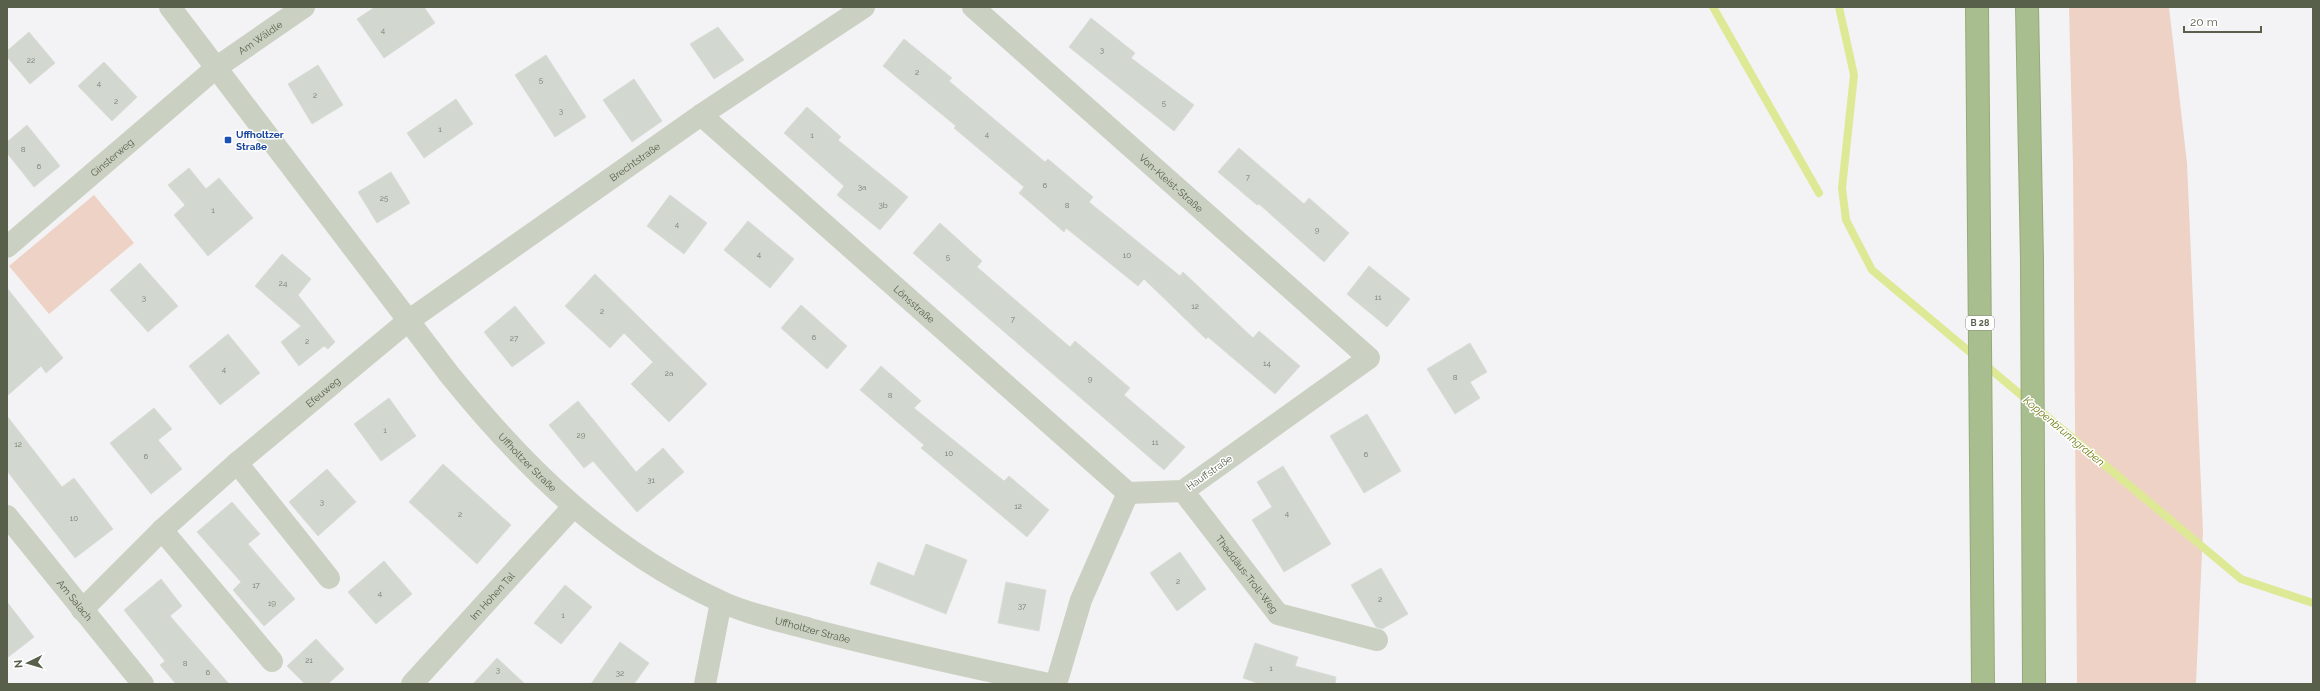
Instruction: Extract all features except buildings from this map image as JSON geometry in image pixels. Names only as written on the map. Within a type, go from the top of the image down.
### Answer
[{"type":"highway","name":"B 28","points":[[1977,7],[1983,684]]},
{"type":"highway","points":[[2027,7],[2032,267],[2034,684]]},
{"type":"street","name":"Uffholtzer Straße","points":[[170,7],[217,67],[408,321],[487,420],[573,507],[651,566],[721,602],[894,651],[1049,684]]},
{"type":"street","name":"Am Wäldle","points":[[217,67],[304,7]]},
{"type":"street","name":"Brechtstraße","points":[[408,321],[701,115],[864,7]]},
{"type":"street","name":"Von-Kleist-Straße","points":[[973,7],[1369,358]]},
{"type":"street","name":"Ginsterweg","points":[[7,247],[217,67]]},
{"type":"street","name":"Lönsstraße","points":[[701,115],[1128,493]]},
{"type":"street","name":"Efeuweg","points":[[82,610],[162,530],[237,464],[408,321]]},
{"type":"street","name":"Hauffstraße","points":[[1128,493],[1183,491],[1369,358]]},
{"type":"street","points":[[237,464],[330,578]]},
{"type":"street","name":"Thaddäus-Troll-Weg","points":[[1183,491],[1278,614],[1377,640]]},
{"type":"street","points":[[1056,684],[1081,600],[1128,493]]},
{"type":"street","name":"Im Hohen Tal","points":[[412,684],[573,507]]},
{"type":"street","name":"Am Salach","points":[[7,516],[143,684]]},
{"type":"street","points":[[162,530],[272,662]]},
{"type":"street","points":[[705,684],[721,602]]},
{"type":"shaded area","points":[[2069,7],[2169,7],[2187,163],[2203,531],[2196,684],[2077,684],[2073,166]]},
{"type":"shaded area","points":[[94,195],[134,243],[49,314],[9,266]]},
{"type":"waterway","points":[[1713,7],[1819,193]]},
{"type":"waterway","name":"Koppenbrunngraben","points":[[1839,7],[1854,75],[1842,188],[1846,220],[1872,270],[2241,579],[2313,603]]},
{"type":"place","name":"Uffholtzer Straße","points":[[228,140]]}]
